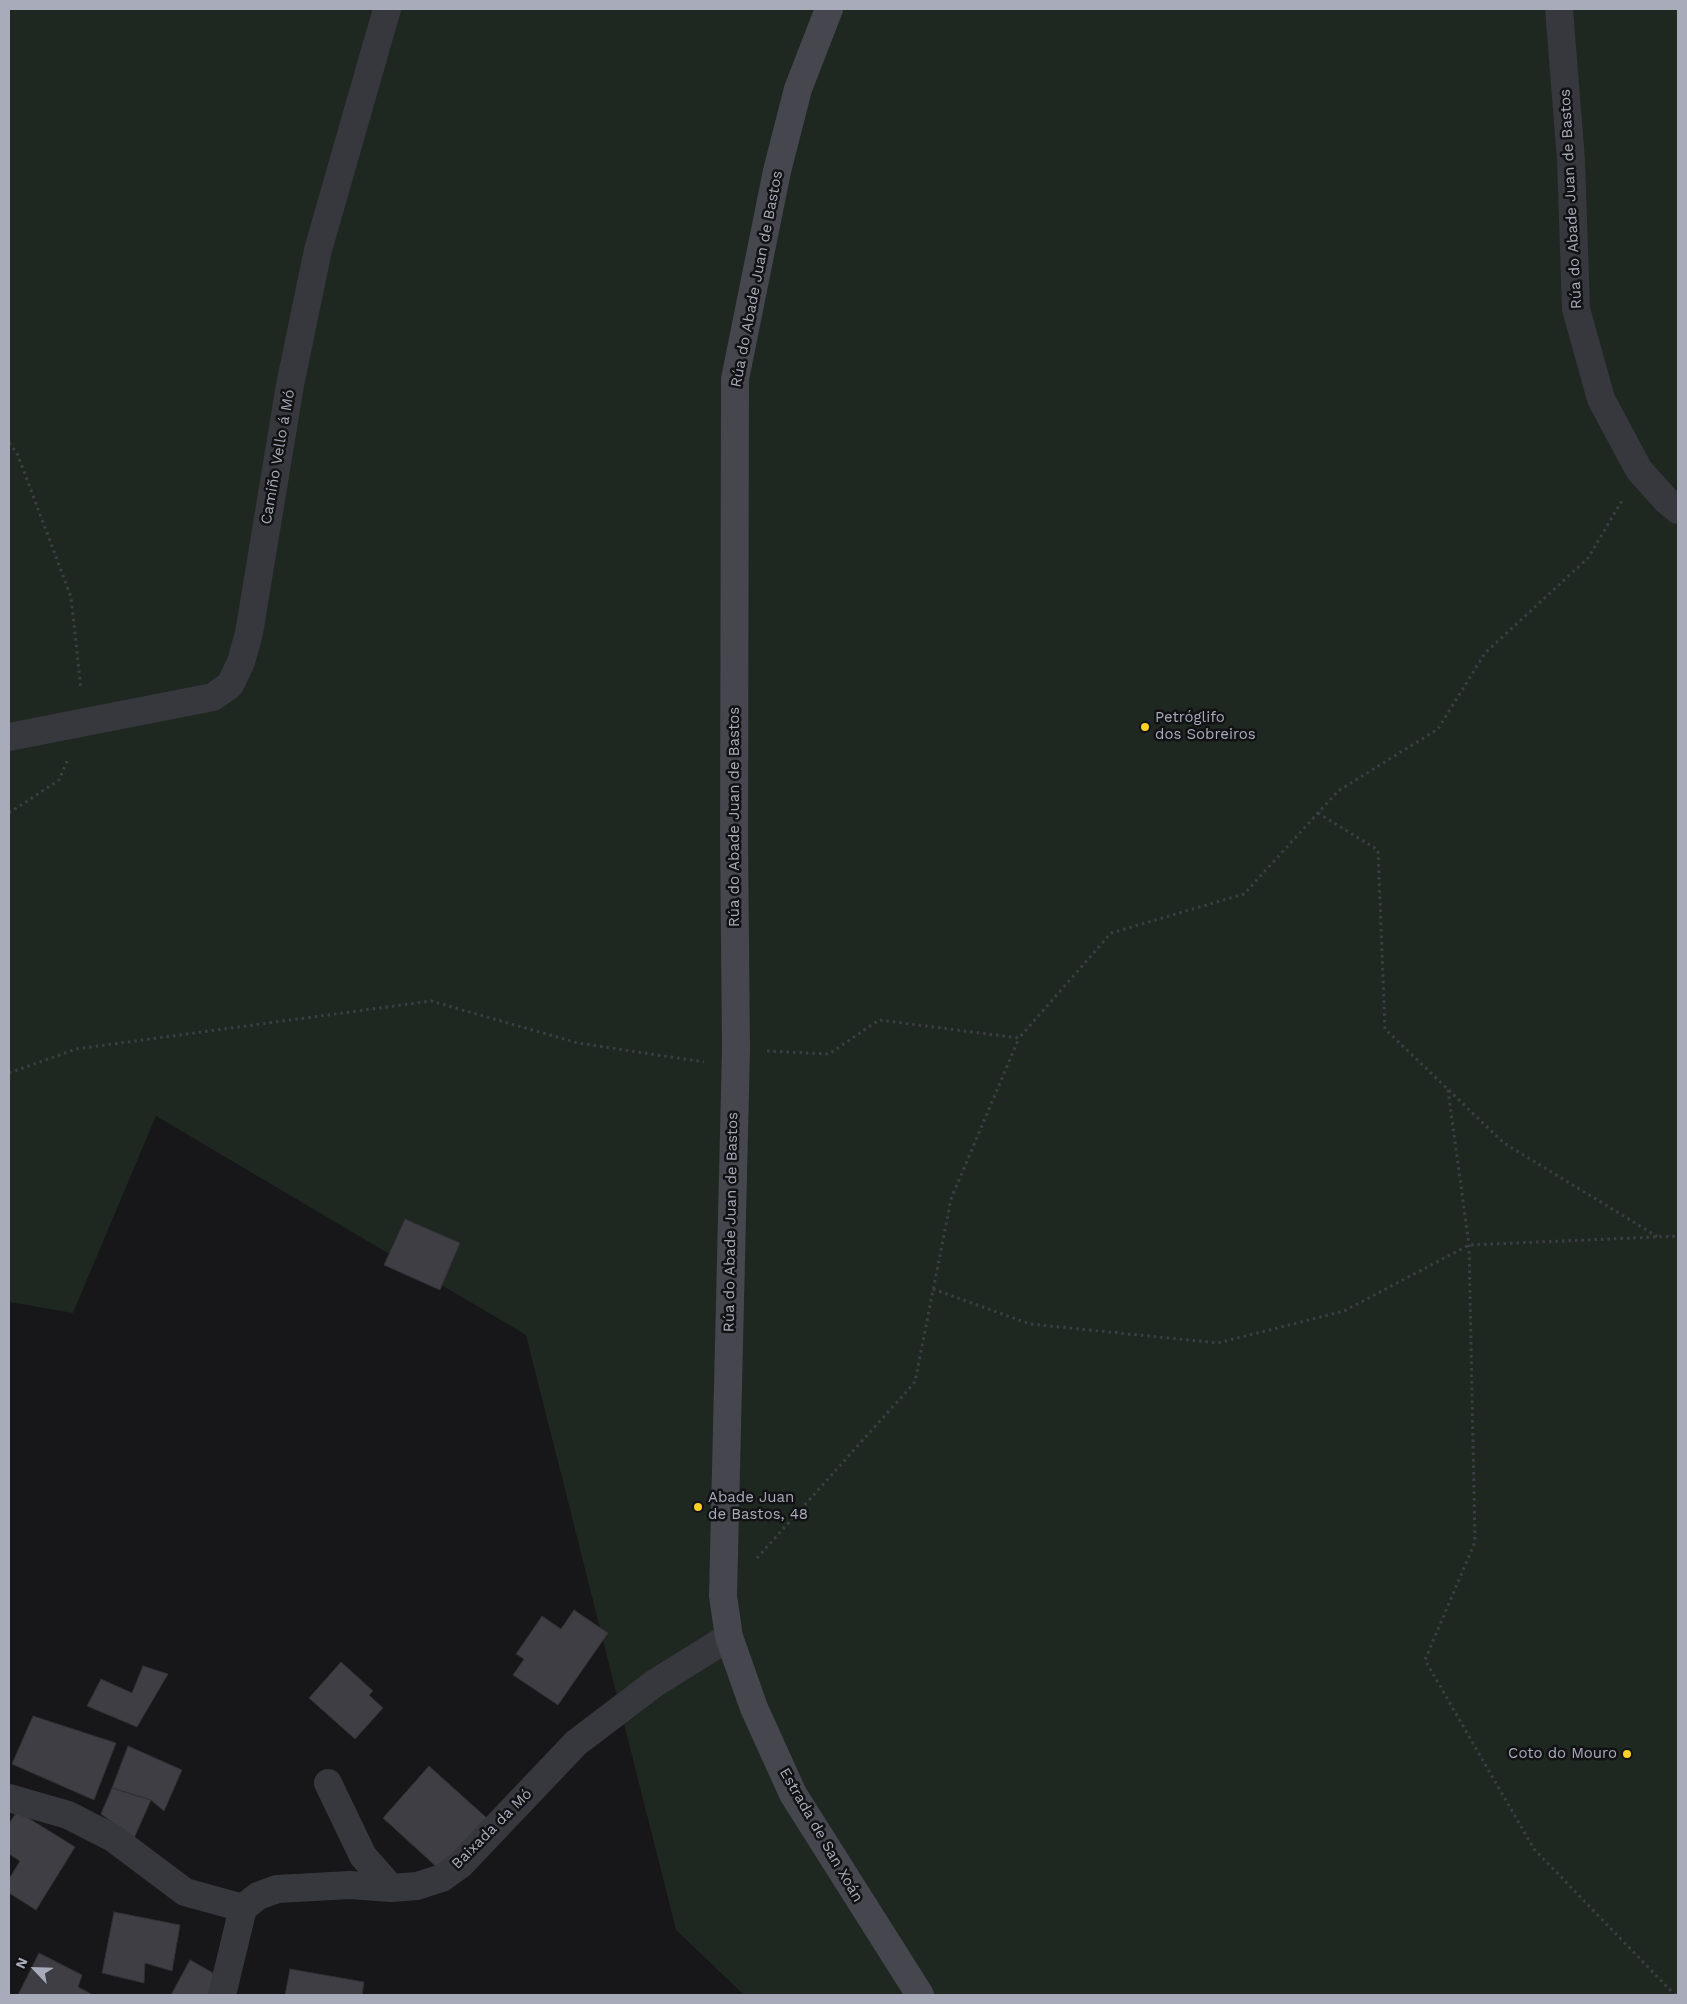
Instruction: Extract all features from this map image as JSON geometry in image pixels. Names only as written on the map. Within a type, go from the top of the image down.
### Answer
[{"type":"street","name":"Camiño Vello á Mó","points":[[9,737],[212,696],[230,685],[241,662],[249,633],[290,385],[318,250],[388,9]]},
{"type":"street","name":"Rúa do Abade Juan de Bastos","points":[[729,1637],[723,1596],[735,1058],[735,379],[779,162],[798,89],[829,9]]},
{"type":"street","name":"Rúa do Abade Juan de Bastos","points":[[1559,9],[1572,160],[1576,309],[1601,399],[1639,470],[1666,500],[1678,510]]},
{"type":"street","name":"Baixada da Mó","points":[[243,1908],[258,1896],[277,1888],[350,1885],[391,1888],[418,1886],[442,1878],[460,1865],[576,1743],[655,1684],[729,1637]]},
{"type":"street","name":"Estrada de San Xoán","points":[[729,1637],[754,1708],[793,1794],[920,1995]]},
{"type":"street","points":[[328,1782],[363,1856],[391,1888]]},
{"type":"street","points":[[9,1798],[68,1815],[113,1838],[185,1892],[243,1908],[222,1995]]},
{"type":"path","points":[[9,443],[17,453],[71,597],[84,721],[59,780],[9,814]]},
{"type":"path","points":[[756,1559],[915,1382],[951,1199],[1019,1038],[1111,933],[1244,894],[1338,791],[1438,729],[1485,653],[1588,558],[1639,470]]},
{"type":"path","points":[[1318,813],[1378,850],[1384,1029],[1504,1144],[1658,1238]]},
{"type":"path","points":[[9,1073],[76,1049],[431,1001],[578,1043],[735,1058],[829,1054],[879,1020],[1019,1038]]},
{"type":"path","points":[[1448,1090],[1469,1245],[1475,1542],[1425,1660],[1534,1849],[1675,1995]]},
{"type":"path","points":[[933,1289],[1030,1324],[1218,1343],[1344,1311],[1469,1245],[1678,1236]]},
{"type":"shaded area","points":[[9,9],[1678,9],[1678,1995],[744,1995],[676,1930],[526,1335],[156,1116],[73,1313],[9,1302]]},
{"type":"building","points":[[405,1219],[460,1243],[440,1290],[384,1265]]},
{"type":"building","points":[[574,1610],[608,1633],[558,1705],[513,1675],[524,1659],[516,1654],[542,1616],[561,1629]]},
{"type":"building","points":[[341,1662],[373,1691],[369,1695],[383,1708],[355,1739],[309,1698]]},
{"type":"building","points":[[143,1666],[168,1674],[137,1727],[87,1706],[101,1679],[132,1693]]},
{"type":"building","points":[[33,1716],[116,1743],[94,1800],[12,1764]]},
{"type":"building","points":[[128,1746],[182,1770],[164,1811],[151,1800],[112,1788]]},
{"type":"building","points":[[429,1766],[499,1829],[452,1881],[383,1818]]},
{"type":"building","points":[[112,1788],[151,1800],[134,1838],[101,1814]]},
{"type":"building","points":[[17,1811],[75,1847],[36,1910],[9,1893],[9,1879],[20,1861],[9,1854],[9,1824]]},
{"type":"building","points":[[114,1912],[180,1925],[172,1971],[145,1963],[144,1983],[102,1973]]},
{"type":"building","points":[[39,1953],[82,1975],[78,1987],[93,1995],[18,1995]]},
{"type":"building","points":[[190,1960],[215,1974],[208,1995],[171,1995]]},
{"type":"building","points":[[290,1969],[364,1982],[362,1995],[285,1995]]},
{"type":"place","name":"Petróglifo dos Sobreiros","points":[[1145,727]]},
{"type":"place","name":"Abade Juan de Bastos, 48","points":[[698,1507]]},
{"type":"place","name":"Coto do Mouro","points":[[1627,1754]]}]
